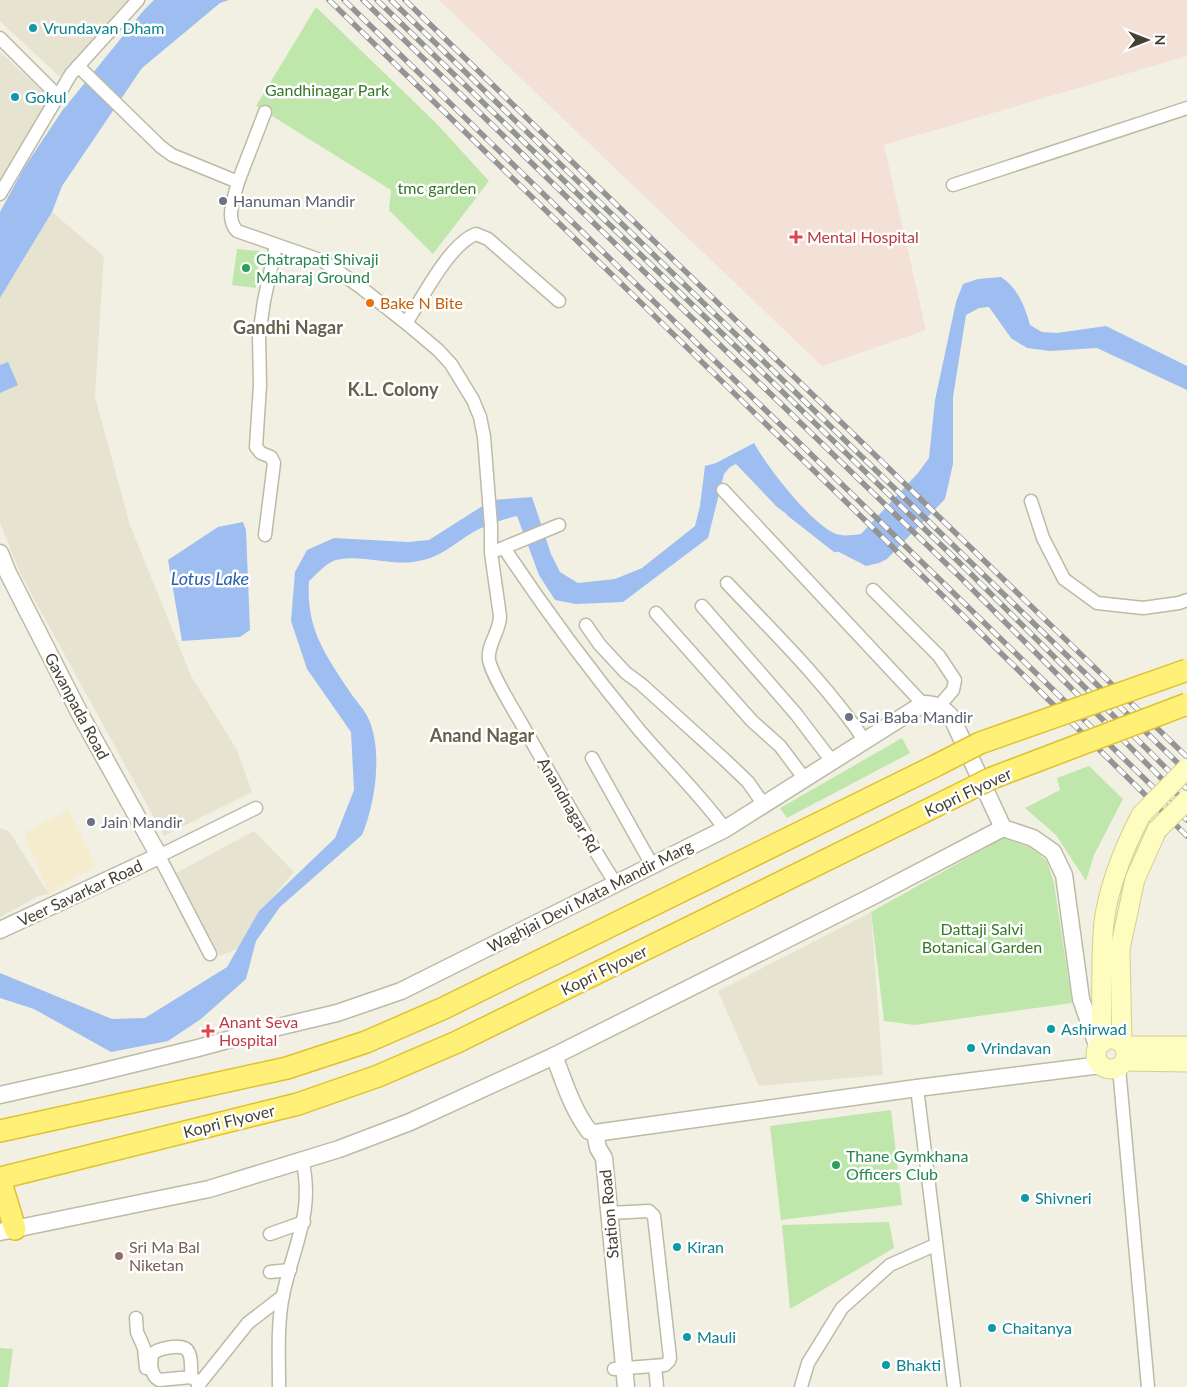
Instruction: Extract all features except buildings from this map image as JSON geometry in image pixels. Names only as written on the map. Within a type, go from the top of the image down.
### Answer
[{"type":"highway","points":[[0,1131],[287,1068],[366,1042],[444,1008],[980,743],[1187,670]]},
{"type":"highway","name":"Kopri Flyover","points":[[0,1178],[298,1104],[378,1076],[457,1042],[992,778],[1187,704]]},
{"type":"highway","points":[[0,1178],[7,1230]]},
{"type":"main road","points":[[1113,1054],[1102,960],[1104,920],[1115,874],[1124,848],[1141,815],[1187,768]]},
{"type":"main road","points":[[1113,1054],[1120,949],[1136,879],[1157,830],[1187,800]]},
{"type":"main road","points":[[1113,1054],[1187,1046]]},
{"type":"main road","points":[[1113,1054],[1187,1062]]},
{"type":"street","points":[[0,194],[71,74],[138,0]]},
{"type":"street","points":[[0,38],[58,96]]},
{"type":"street","points":[[78,66],[161,147],[172,155],[238,182],[265,112]]},
{"type":"street","points":[[953,185],[1186,112]]},
{"type":"street","name":"Anandnagar Rd","points":[[238,182],[230,217],[232,226],[237,231],[323,261],[359,286],[438,350],[451,364],[473,400],[480,417],[484,436],[487,498],[491,526],[491,553],[500,622],[488,654],[490,663],[517,716],[585,835],[616,884]]},
{"type":"street","points":[[406,323],[444,263],[460,243],[476,234],[488,239],[559,301]]},
{"type":"street","points":[[265,535],[274,463],[272,457],[261,453],[256,447],[260,385],[259,336],[264,301],[276,245]]},
{"type":"street","points":[[723,490],[931,705],[946,711],[952,718],[1003,828]]},
{"type":"street","points":[[1030,501],[1043,538],[1064,579],[1097,604],[1142,608],[1179,604],[1187,600]]},
{"type":"street","points":[[491,553],[559,525]]},
{"type":"street","points":[[504,548],[581,656],[628,716],[712,810],[725,828]]},
{"type":"street","name":"Gavanpada Road","points":[[0,553],[8,573],[80,714],[159,856]]},
{"type":"street","points":[[728,583],[840,706],[865,740]]},
{"type":"street","points":[[873,590],[939,656],[955,680],[953,690],[931,705]]},
{"type":"street","points":[[702,606],[796,714],[831,760]]},
{"type":"street","points":[[656,613],[752,721],[780,746],[804,778]]},
{"type":"street","points":[[586,625],[600,645],[626,673],[641,684],[742,776],[764,805]]},
{"type":"street","name":"Waghjai Devi Mata Mandir Marg","points":[[0,1095],[337,1013],[401,991],[725,828],[764,805],[831,760],[931,705]]},
{"type":"street","points":[[592,758],[652,865]]},
{"type":"street","points":[[210,954],[159,856],[256,808]]},
{"type":"street","points":[[7,1230],[209,1189],[339,1149],[410,1122],[554,1056],[875,895],[1003,828],[1033,838],[1053,852],[1064,875],[1081,999],[1113,1054],[1148,1387]]},
{"type":"street","name":"Veer Savarkar Road","points":[[0,930],[159,856]]},
{"type":"street","points":[[606,1241],[594,1159],[597,1140],[1113,1054]]},
{"type":"street","name":"Station Road","points":[[554,1056],[582,1123],[597,1140],[604,1158],[609,1213],[606,1241],[619,1368],[626,1387]]},
{"type":"street","points":[[917,1088],[954,1387]]},
{"type":"street","points":[[279,1387],[278,1340],[283,1296],[304,1222],[306,1176],[302,1160]]},
{"type":"street","points":[[609,1213],[648,1211],[654,1216],[670,1358],[667,1364],[619,1368],[616,1387]]},
{"type":"street","points":[[270,1234],[304,1222]]},
{"type":"street","points":[[801,1387],[808,1362],[842,1308],[890,1265],[936,1245]]},
{"type":"street","points":[[270,1272],[290,1270]]},
{"type":"street","points":[[196,1382],[248,1323],[283,1296]]},
{"type":"street","points":[[136,1318],[136,1332],[144,1348],[148,1381],[150,1383],[179,1387]]},
{"type":"street","points":[[655,1366],[657,1387]]},
{"type":"shaded area","points":[[0,0],[128,0],[60,77],[0,21]]},
{"type":"shaded area","name":"Mental Hospital","points":[[439,0],[1187,0],[1187,56],[884,145],[926,330],[822,366]]},
{"type":"shaded area","points":[[0,52],[52,100],[0,191]]},
{"type":"shaded area","points":[[52,212],[104,256],[95,397],[130,525],[191,676],[237,750],[252,792],[164,836],[21,575],[0,523],[0,298]]},
{"type":"shaded area","points":[[68,810],[96,865],[49,894],[24,833]]},
{"type":"shaded area","points":[[0,828],[9,831],[49,894],[39,896],[0,917]]},
{"type":"shaded area","points":[[254,831],[294,872],[266,905],[248,944],[220,956],[176,873]]},
{"type":"shaded area","points":[[871,912],[883,1075],[759,1086],[718,991]]},
{"type":"green space","name":"Gandhinagar Park","points":[[316,7],[436,123],[489,181],[433,254],[389,210],[391,190],[256,106]]},
{"type":"green space","name":"Chatrapati Shivaji Maharaj Ground","points":[[237,249],[260,251],[256,288],[232,285]]},
{"type":"green space","points":[[902,738],[910,753],[787,818],[780,808]]},
{"type":"green space","points":[[1089,766],[1123,799],[1094,855],[1086,881],[1056,835],[1025,808],[1060,790],[1057,778]]},
{"type":"green space","name":"Dattaji Salvi Botanical Garden","points":[[1003,838],[1031,848],[1047,861],[1054,883],[1072,1003],[915,1025],[884,1021],[871,912]]},
{"type":"green space","name":"Thane Gymkhana Officers Club","points":[[891,1110],[902,1205],[781,1220],[770,1126]]},
{"type":"green space","points":[[889,1222],[894,1248],[790,1309],[782,1225]]},
{"type":"green space","points":[[0,1348],[13,1349],[8,1387],[0,1387]]},
{"type":"water","points":[[154,0],[229,0],[220,3],[142,68],[62,186],[52,212],[0,298],[0,212],[24,168],[62,111]]},
{"type":"water","points":[[1001,277],[1016,292],[1030,325],[1042,332],[1057,333],[1106,326],[1187,366],[1187,390],[1097,348],[1050,351],[1027,348],[1011,338],[989,307],[979,308],[966,315],[953,397],[953,464],[945,499],[887,559],[879,563],[866,566],[839,552],[777,507],[736,464],[730,467],[724,474],[708,538],[623,602],[576,604],[555,600],[539,575],[517,516],[482,528],[440,554],[423,560],[404,563],[345,558],[332,561],[309,581],[309,598],[314,627],[325,653],[365,713],[373,733],[376,747],[376,778],[371,809],[362,835],[280,907],[256,941],[246,979],[201,1019],[168,1041],[111,1052],[34,1009],[0,998],[0,973],[112,1019],[145,1018],[227,967],[259,911],[335,838],[354,790],[351,732],[307,669],[291,621],[295,572],[307,550],[334,538],[408,542],[429,540],[492,500],[532,497],[551,554],[560,572],[578,583],[615,579],[642,568],[695,526],[700,506],[705,466],[716,463],[754,443],[790,493],[824,527],[840,535],[861,534],[918,473],[929,458],[935,400],[956,302],[963,284],[978,279]]},
{"type":"water","points":[[8,362],[18,385],[0,393],[0,365]]},
{"type":"water","name":"Lotus Lake","points":[[243,522],[246,530],[250,630],[240,637],[182,641],[168,560],[218,527]]},
{"type":"waterway","points":[[789,514],[835,550],[841,549]]},
{"type":"railway","points":[[329,0],[943,596],[1187,836]]},
{"type":"railway","points":[[344,0],[1187,820]]},
{"type":"railway","points":[[363,0],[960,577],[1187,804]]},
{"type":"railway","points":[[377,0],[967,570],[1187,789]]},
{"type":"railway","points":[[391,0],[1187,772]]},
{"type":"railway","points":[[405,0],[1187,757]]},
{"type":"place","name":"Vrundavan Dham","points":[[33,28]]},
{"type":"place","name":"Gokul","points":[[15,97]]},
{"type":"place","name":"Hanuman Mandir","points":[[223,201]]},
{"type":"place","name":"Mental Hospital","points":[[796,237]]},
{"type":"place","name":"Chatrapati Shivaji Maharaj Ground","points":[[246,268]]},
{"type":"place","name":"Bake N Bite","points":[[370,303]]},
{"type":"place","name":"Sai Baba Mandir","points":[[849,717]]},
{"type":"place","name":"Jain Mandir","points":[[91,822]]},
{"type":"place","name":"Ashirwad","points":[[1051,1029]]},
{"type":"place","name":"Anant Seva Hospital","points":[[208,1031]]},
{"type":"place","name":"Vrindavan","points":[[971,1048]]},
{"type":"place","name":"Thane Gymkhana Officers Club","points":[[836,1165]]},
{"type":"place","name":"Shivneri","points":[[1025,1198]]},
{"type":"place","name":"Kiran","points":[[677,1247]]},
{"type":"place","name":"Sri Ma Bal Niketan","points":[[119,1256]]},
{"type":"place","name":"Chaitanya","points":[[992,1328]]},
{"type":"place","name":"Mauli","points":[[687,1337]]},
{"type":"place","name":"Bhakti","points":[[886,1365]]},
{"type":"district","name":"Gandhi Nagar","points":[[288,328]]},
{"type":"district","name":"K.L. Colony","points":[[393,390]]},
{"type":"district","name":"Anand Nagar","points":[[482,736]]},
{"type":"park label","name":"tmc garden","points":[[437,188]]}]
